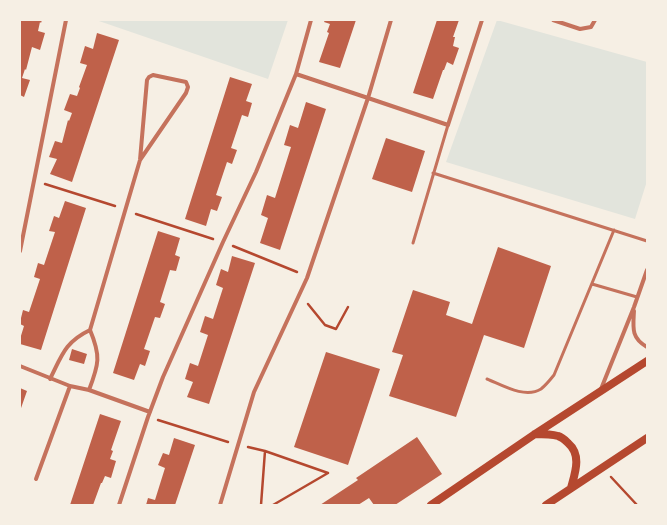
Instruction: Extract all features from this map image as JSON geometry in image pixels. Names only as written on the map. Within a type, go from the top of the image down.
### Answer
[{"type":"main road","points":[[431,505],[647,361]]},
{"type":"main road","points":[[536,434],[557,435],[563,438],[575,450],[576,470],[571,488]]},
{"type":"main road","points":[[546,505],[647,438]]},
{"type":"street","points":[[20,251],[66,20]]},
{"type":"street","points":[[119,505],[163,377],[256,172],[296,74],[311,20]]},
{"type":"street","points":[[220,505],[254,392],[308,276],[368,98],[391,20]]},
{"type":"street","points":[[296,74],[448,125],[482,20]]},
{"type":"street","points":[[553,20],[580,29],[591,27],[595,20]]},
{"type":"street","points":[[89,390],[96,373],[98,360],[97,349],[90,330],[140,160],[148,78],[153,75],[186,82],[188,87],[186,93],[140,160]]},
{"type":"street","points":[[599,393],[634,307],[647,270]]},
{"type":"street","points":[[634,307],[633,330],[635,337],[647,347]]},
{"type":"street","points":[[50,379],[68,345],[78,336],[90,330]]},
{"type":"street","points":[[20,366],[50,379],[70,386],[89,390],[150,412]]},
{"type":"street","points":[[36,479],[70,386]]},
{"type":"lane","points":[[413,243],[448,125]]},
{"type":"lane","points":[[433,173],[647,241]]},
{"type":"lane","points":[[487,378],[508,388],[522,392],[539,390],[546,385],[554,375],[614,230]]},
{"type":"lane","points":[[592,284],[637,297]]},
{"type":"path","points":[[34,180],[223,242],[308,276]]},
{"type":"path","points":[[300,294],[325,325],[336,329],[348,307]]},
{"type":"path","points":[[148,417],[211,438],[265,451],[328,473],[273,505]]},
{"type":"path","points":[[262,505],[265,451]]},
{"type":"path","points":[[602,469],[612,477],[637,505]]},
{"type":"shaded area","points":[[96,20],[288,20],[268,79]]},
{"type":"shaded area","points":[[497,20],[647,62],[647,181],[635,219],[446,162]]},
{"type":"building","points":[[20,20],[42,20],[38,31],[45,33],[40,50],[32,47],[26,70],[25,69],[22,78],[30,80],[24,97],[20,95]]},
{"type":"building","points":[[325,20],[356,20],[340,68],[319,62],[329,33],[327,32],[330,24],[324,22]]},
{"type":"building","points":[[437,20],[459,20],[453,37],[455,37],[453,46],[459,48],[453,65],[447,62],[433,99],[413,93]]},
{"type":"building","points":[[97,33],[119,40],[72,182],[50,174],[57,159],[49,157],[55,141],[62,143],[68,120],[69,121],[72,113],[64,110],[70,94],[77,96],[87,65],[80,63],[85,46],[93,49]]},
{"type":"building","points":[[230,77],[252,84],[246,101],[252,103],[248,117],[242,115],[231,148],[237,150],[232,164],[227,162],[216,195],[222,197],[217,211],[211,209],[206,226],[185,219]]},
{"type":"building","points":[[306,102],[326,109],[280,250],[260,243],[268,218],[261,215],[267,195],[275,198],[291,147],[284,145],[290,125],[298,128]]},
{"type":"building","points":[[386,138],[425,151],[412,192],[372,179]]},
{"type":"building","points":[[65,201],[86,208],[41,350],[20,344],[24,326],[20,324],[20,322],[23,310],[29,312],[40,279],[34,277],[38,263],[44,265],[55,232],[49,231],[54,216],[59,218]]},
{"type":"building","points":[[158,231],[180,238],[175,255],[180,257],[176,271],[170,270],[160,302],[165,304],[160,318],[155,317],[144,349],[150,351],[145,366],[140,364],[134,380],[113,373]]},
{"type":"building","points":[[498,247],[551,266],[524,348],[484,335],[456,417],[389,396],[403,355],[392,352],[413,290],[450,302],[446,315],[472,324]]},
{"type":"building","points":[[232,256],[255,263],[209,404],[187,397],[193,382],[185,379],[190,363],[198,366],[208,335],[200,332],[205,316],[213,319],[223,288],[216,285],[221,269],[228,272]]},
{"type":"building","points":[[72,349],[87,354],[84,364],[69,360]]},
{"type":"building","points":[[326,352],[380,369],[348,465],[294,447]]},
{"type":"building","points":[[20,388],[27,391],[20,411]]},
{"type":"building","points":[[100,414],[121,421],[111,450],[113,451],[110,459],[116,461],[111,478],[105,476],[93,505],[70,505]]},
{"type":"building","points":[[417,437],[442,474],[395,505],[374,505],[369,498],[358,505],[320,505],[358,480],[356,478]]},
{"type":"building","points":[[174,438],[195,445],[175,505],[146,505],[148,498],[155,500],[165,468],[158,465],[163,453],[169,455]]}]
